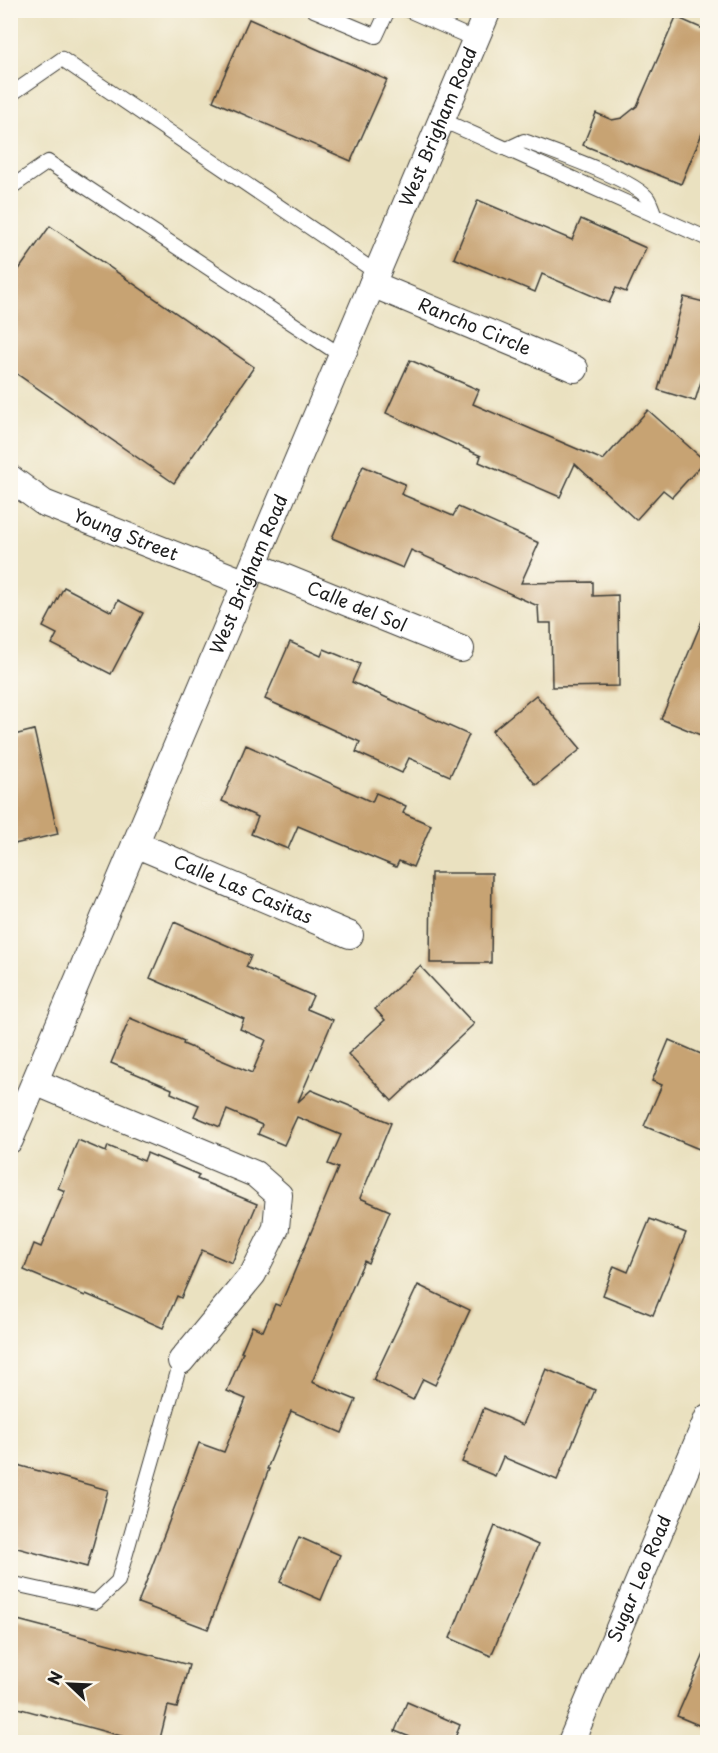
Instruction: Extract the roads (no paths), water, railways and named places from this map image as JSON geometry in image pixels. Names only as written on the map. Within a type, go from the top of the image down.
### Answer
[{"type":"street","name":"West Brigham Road","points":[[10,1140],[488,10]]},
{"type":"street","name":"Rancho Circle","points":[[375,279],[575,369]]},
{"type":"street","name":"Young Street","points":[[10,478],[44,503],[250,574]]},
{"type":"street","name":"Calle del Sol","points":[[250,574],[461,649]]},
{"type":"street","name":"Calle Las Casitas","points":[[135,844],[350,935]]},
{"type":"street","points":[[35,1082],[255,1174],[279,1195],[276,1227],[253,1274],[181,1361]]},
{"type":"street","name":"Sugar Leo Road","points":[[571,1743],[708,1417]]},
{"type":"lane","points":[[314,10],[376,36],[388,10]]},
{"type":"lane","points":[[408,10],[476,40]]},
{"type":"lane","points":[[10,95],[62,59],[375,279]]},
{"type":"lane","points":[[442,120],[708,239]]},
{"type":"lane","points":[[10,188],[48,162],[342,356]]},
{"type":"lane","points":[[10,1584],[96,1602],[118,1581],[181,1361]]}]
